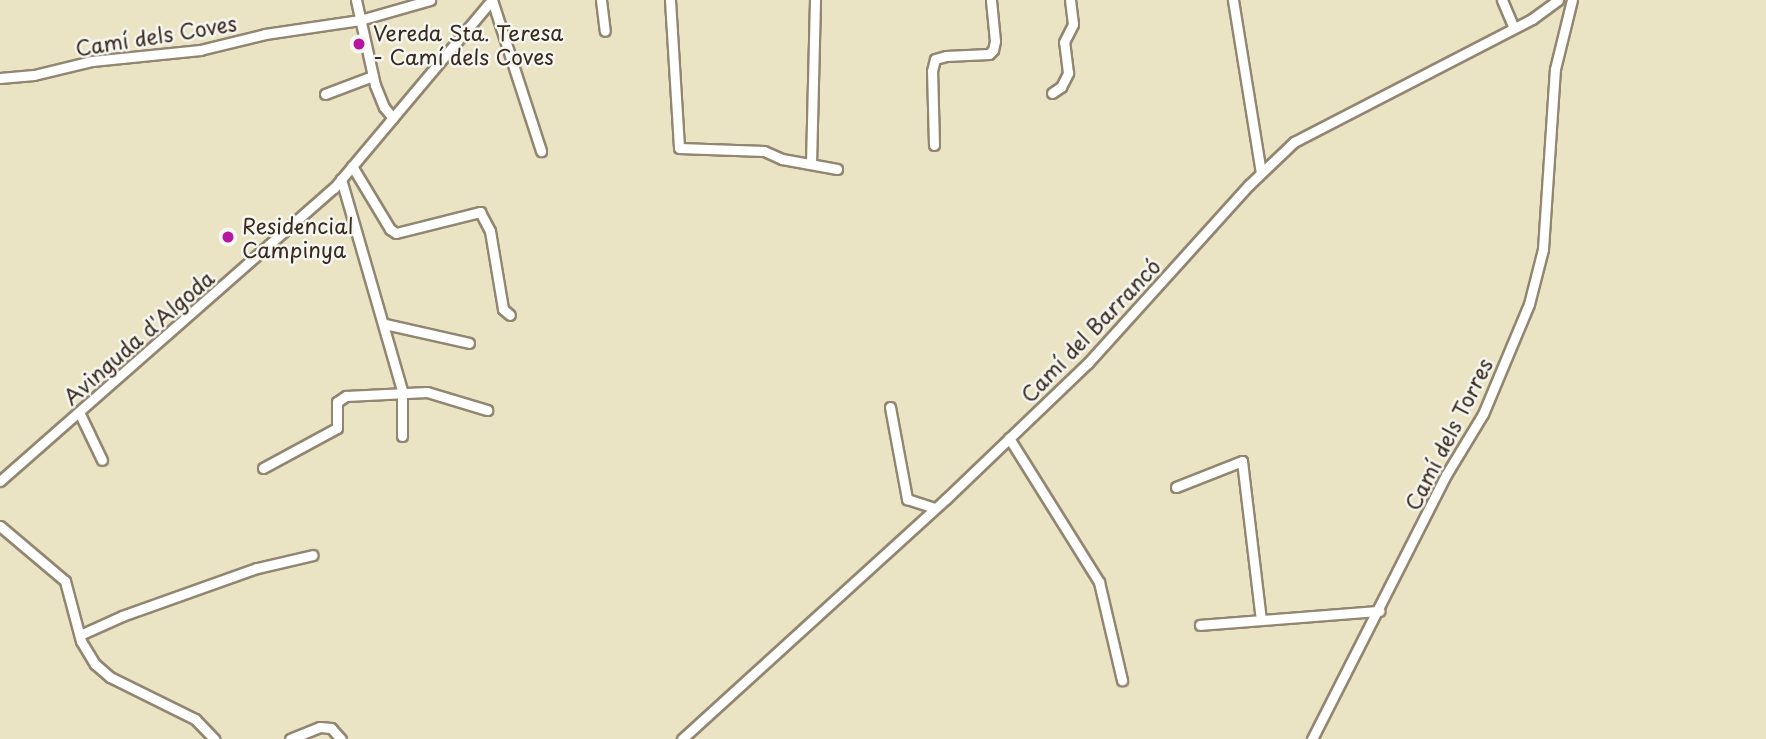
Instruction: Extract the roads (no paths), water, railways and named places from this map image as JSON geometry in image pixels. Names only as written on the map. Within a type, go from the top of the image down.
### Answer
[{"type":"street","points":[[356,0],[379,97],[393,118]]},
{"type":"street","name":"Camí dels Coves","points":[[0,78],[34,75],[92,61],[200,50],[265,34],[359,20],[430,0]]},
{"type":"street","points":[[492,0],[541,151]]},
{"type":"street","name":"Avinguda d'Algoda","points":[[0,481],[304,216],[341,179],[492,0]]},
{"type":"street","points":[[601,0],[605,31]]},
{"type":"street","points":[[670,0],[679,148],[764,151],[782,159],[837,169]]},
{"type":"street","points":[[811,164],[815,0]]},
{"type":"street","points":[[934,145],[932,71],[935,59],[946,55],[989,54],[993,50],[995,41],[991,0]]},
{"type":"street","points":[[1052,93],[1061,87],[1068,73],[1064,42],[1073,24],[1070,0]]},
{"type":"street","points":[[1233,0],[1261,172]]},
{"type":"street","points":[[1502,0],[1514,28]]},
{"type":"street","name":"Camí del Barrancó","points":[[682,739],[935,508],[1087,363],[1261,172],[1294,142],[1514,28],[1558,0]]},
{"type":"street","name":"Camí dels Torres","points":[[1312,739],[1446,475],[1483,414],[1529,304],[1542,249],[1555,69],[1572,0]]},
{"type":"street","points":[[325,94],[373,76]]},
{"type":"street","points":[[352,166],[390,229],[396,233],[480,212],[491,231],[503,309],[510,315]]},
{"type":"street","points":[[341,179],[385,324],[402,391],[402,436]]},
{"type":"street","points":[[385,324],[469,343]]},
{"type":"street","points":[[263,468],[337,428],[337,402],[341,398],[402,391],[427,392],[487,410]]},
{"type":"street","points":[[890,407],[907,499],[935,508]]},
{"type":"street","points":[[79,412],[102,460]]},
{"type":"street","points":[[1009,438],[1099,582],[1122,680]]},
{"type":"street","points":[[1176,487],[1242,461],[1261,620]]},
{"type":"street","points":[[0,526],[65,582],[80,635],[95,664],[110,677],[195,719],[214,739]]},
{"type":"street","points":[[80,635],[122,616],[257,568],[313,555]]},
{"type":"street","points":[[1200,625],[1379,611]]},
{"type":"street","points":[[290,739],[320,727],[331,728],[341,739]]},
{"type":"place","name":"Vereda Sta. Teresa - Camí dels Coves","points":[[359,44]]},
{"type":"place","name":"Residencial Campinya","points":[[228,237]]}]
